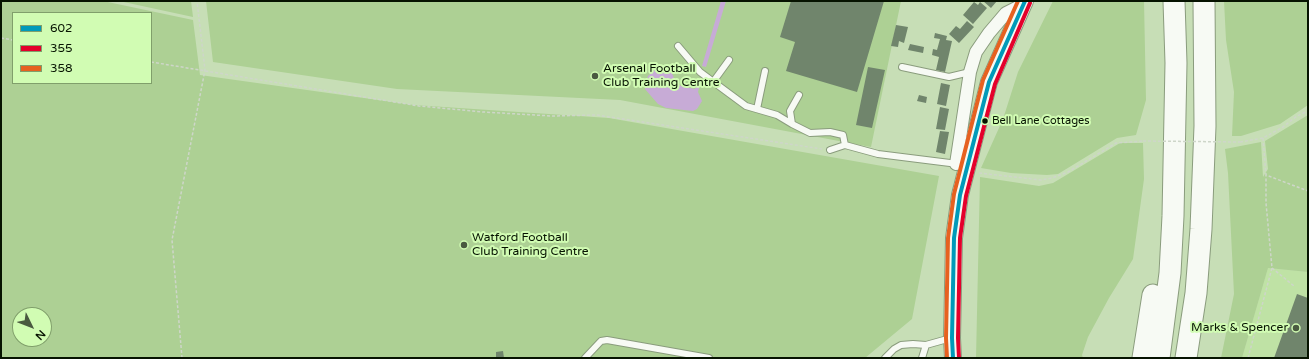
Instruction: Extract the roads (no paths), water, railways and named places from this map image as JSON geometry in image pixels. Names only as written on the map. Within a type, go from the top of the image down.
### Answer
[{"type":"highway","points":[[1158,358],[1170,273],[1173,216],[1176,63],[1174,1]]},
{"type":"highway","points":[[1186,358],[1196,293],[1201,229],[1205,126],[1204,1]]},
{"type":"highway","points":[[1143,358],[1157,273],[1173,216]]},
{"type":"main road","points":[[953,358],[954,238],[960,195],[989,82],[1024,2]]},
{"type":"street","points":[[966,168],[970,72],[976,52],[989,33],[1006,13],[1024,2]]},
{"type":"lane","points":[[678,46],[700,72],[746,106],[777,114],[810,133],[830,132],[843,135],[845,145]]},
{"type":"lane","points":[[713,82],[729,60]]},
{"type":"lane","points":[[902,67],[949,78],[970,72]]},
{"type":"lane","points":[[757,109],[765,71]]},
{"type":"lane","points":[[792,124],[790,111],[799,95]]},
{"type":"lane","points":[[830,150],[845,145],[878,154],[966,168]]},
{"type":"lane","points":[[885,358],[894,349],[901,345],[926,345],[952,338]]},
{"type":"lane","points":[[585,358],[601,341],[606,340],[709,358]]},
{"type":"lane","points":[[922,358],[926,345]]},
{"type":"place","name":"Arsenal Football Club Training Centre","points":[[595,76]]},
{"type":"place","name":"Bell Lane Cottages","points":[[985,121]]},
{"type":"place","name":"Watford Football Club Training Centre","points":[[464,245]]},
{"type":"place","name":"Marks & Spencer","points":[[1296,328]]}]
